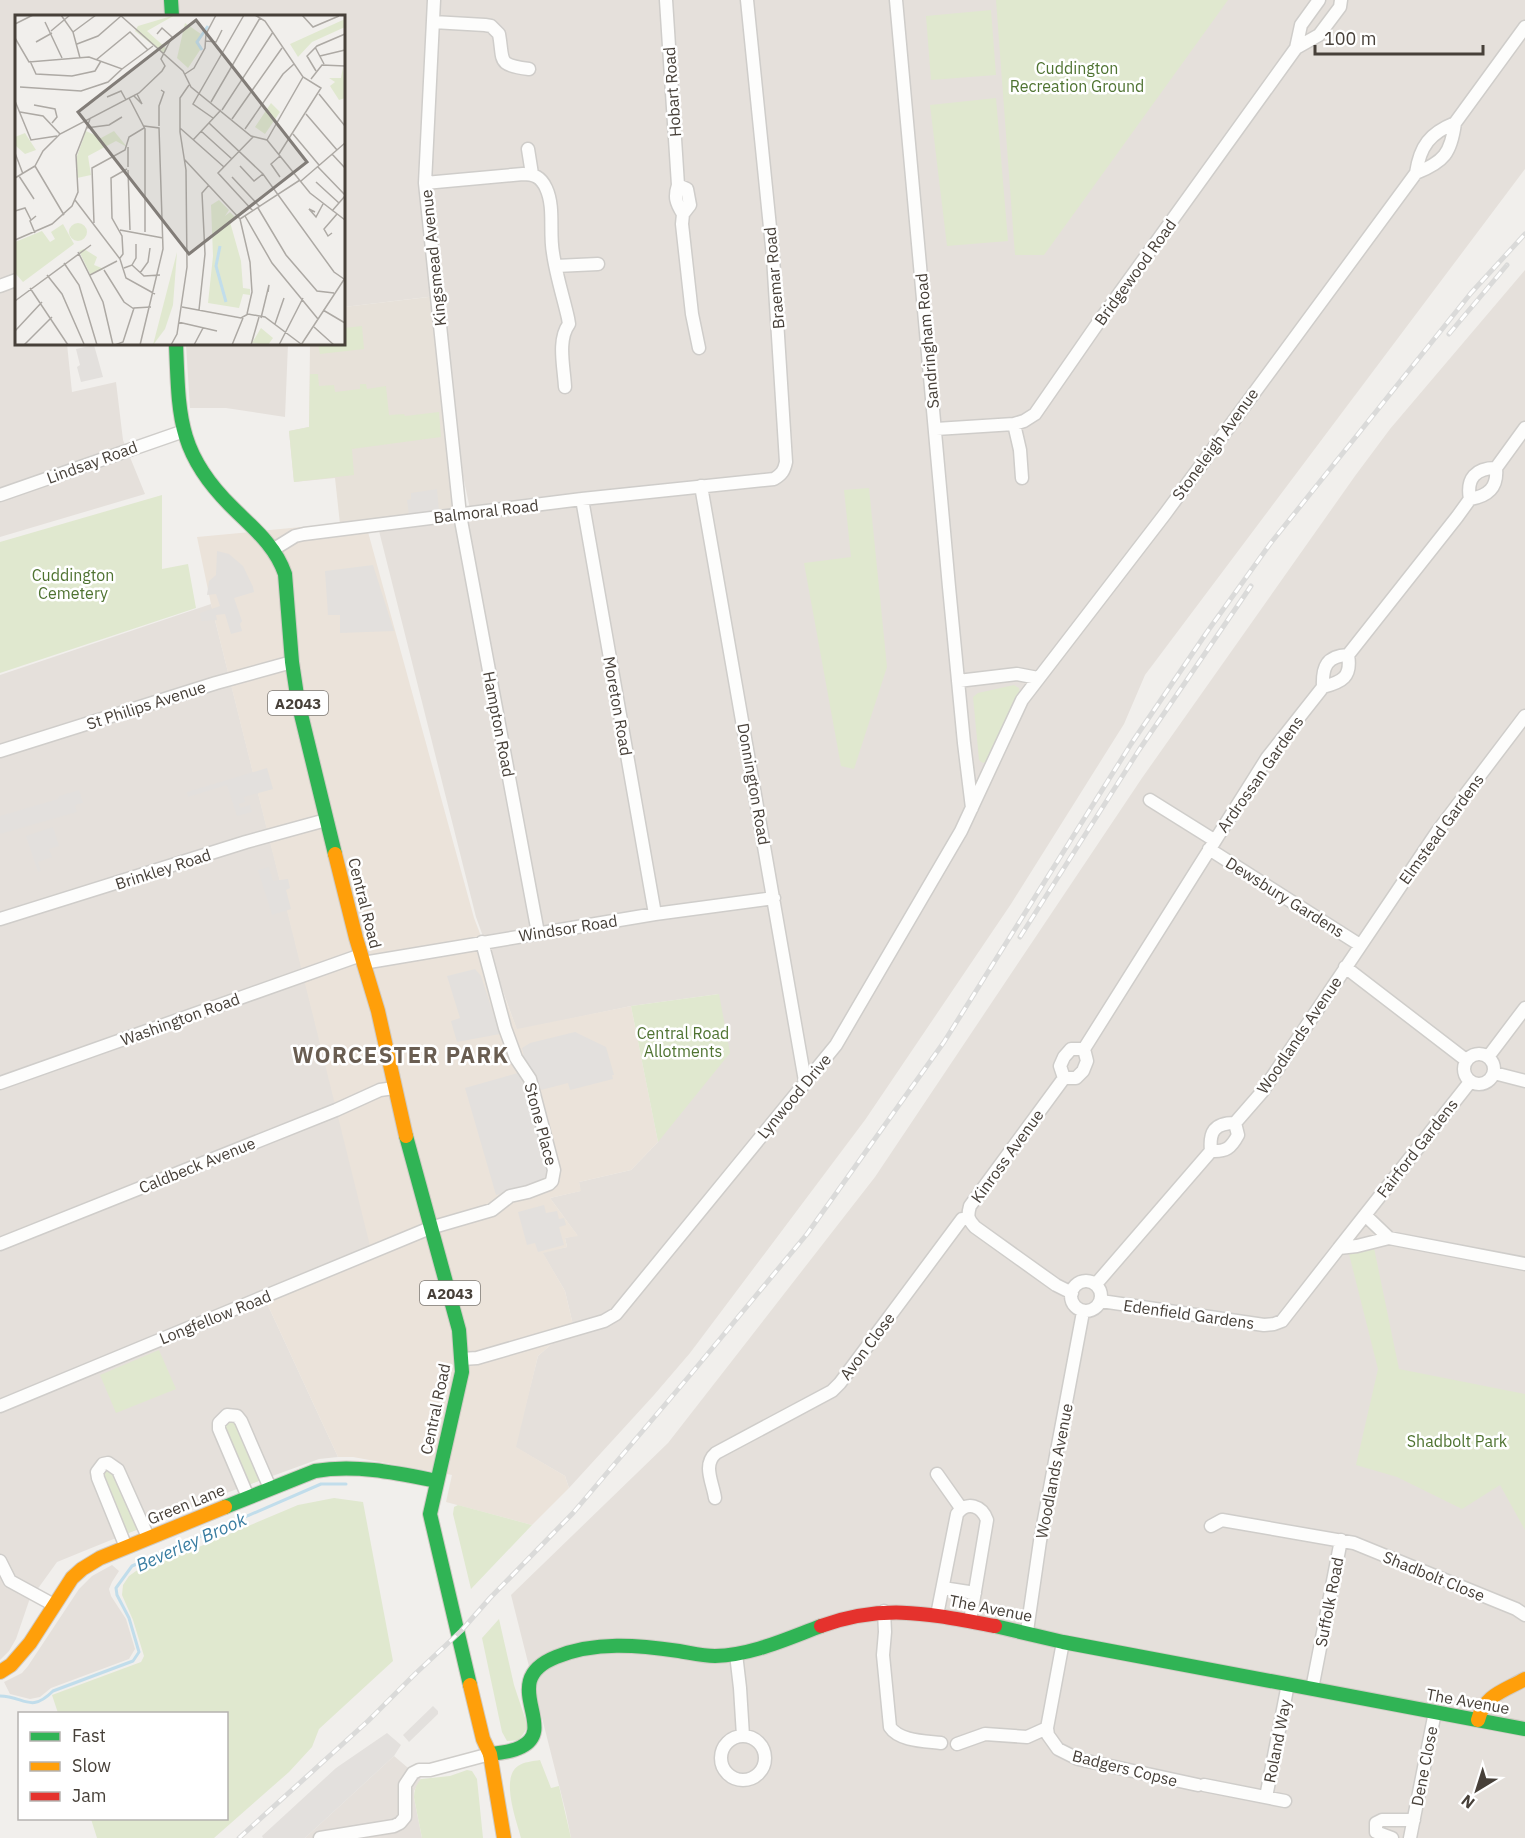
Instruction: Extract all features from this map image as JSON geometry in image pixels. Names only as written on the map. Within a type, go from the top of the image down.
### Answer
[{"type":"street","points":[[171,0],[172,15]]},
{"type":"street","name":"Kingsmead Avenue","points":[[434,0],[425,183],[460,515]]},
{"type":"street","name":"Hobart Road","points":[[666,0],[678,185],[675,194],[676,205],[683,214],[682,224],[692,314],[699,348]]},
{"type":"street","name":"Braemar Road","points":[[701,486],[774,479],[784,471],[786,462],[773,256],[747,0]]},
{"type":"street","name":"Sandringham Road","points":[[896,0],[963,743],[972,809]]},
{"type":"street","name":"Bridgewood Road","points":[[936,429],[1014,424],[1035,414],[1296,48],[1301,25],[1319,0]]},
{"type":"street","name":"Bridgewood Road","points":[[1296,48],[1319,35],[1340,7],[1341,0]]},
{"type":"street","points":[[433,22],[491,26],[499,34],[503,61],[513,67],[530,69]]},
{"type":"street","name":"Stoneleigh Avenue","points":[[1416,173],[1433,166],[1445,156],[1453,142],[1455,123],[1525,27]]},
{"type":"street","name":"Stoneleigh Avenue","points":[[1014,715],[1038,678],[1164,514],[1416,173],[1419,155],[1428,141],[1440,129],[1455,123]]},
{"type":"street","points":[[528,149],[532,174]]},
{"type":"street","points":[[425,183],[532,174],[542,182],[549,199],[552,253],[575,323],[564,329],[562,344],[566,387]]},
{"type":"street","points":[[556,266],[598,264]]},
{"type":"street","points":[[0,286],[15,280]]},
{"type":"street","name":"Central Road","points":[[176,345],[179,397],[184,431],[191,454],[210,482],[274,549],[282,563],[298,702],[326,820],[378,1011],[401,1119],[459,1330],[462,1372],[430,1514],[483,1739],[490,1754],[504,1838]]},
{"type":"street","points":[[1014,424],[1025,449],[1022,478]]},
{"type":"street","name":"Ardrossan Gardens","points":[[1323,687],[1322,674],[1327,663],[1336,656],[1348,655],[1470,498],[1489,493],[1495,484],[1496,468],[1525,428]]},
{"type":"street","name":"Lindsay Road","points":[[0,495],[184,431]]},
{"type":"street","name":"Ardrossan Gardens","points":[[1470,498],[1468,490],[1470,481],[1476,472],[1484,468],[1496,468]]},
{"type":"street","name":"Balmoral Road","points":[[274,549],[295,536],[304,534],[701,486]]},
{"type":"street","name":"Donnington Road","points":[[701,486],[805,1081]]},
{"type":"street","name":"Moreton Road","points":[[582,499],[655,914]]},
{"type":"street","name":"Hampton Road","points":[[460,515],[538,933]]},
{"type":"street","name":"Ardrossan Gardens","points":[[1200,863],[1267,758],[1323,687],[1337,684],[1346,676],[1350,665],[1348,655]]},
{"type":"street","name":"St Philips Avenue","points":[[0,751],[216,683],[292,662]]},
{"type":"street","points":[[958,681],[1017,674],[1038,678]]},
{"type":"street","name":"Lynwood Drive","points":[[462,1359],[477,1358],[604,1321],[616,1314],[836,1045],[972,809],[1014,715]]},
{"type":"street","name":"Elmstead Gardens","points":[[1360,945],[1437,832],[1525,716]]},
{"type":"street","name":"Dewsbury Gardens","points":[[1150,800],[1212,845],[1360,945]]},
{"type":"street","name":"Brinkley Road","points":[[0,920],[246,842],[326,820]]},
{"type":"street","name":"Kinross Avenue","points":[[1084,1049],[1200,863]]},
{"type":"street","name":"Windsor Road","points":[[362,959],[774,898]]},
{"type":"street","name":"Stone Place","points":[[430,1228],[492,1210],[510,1196],[549,1184],[554,1173],[530,1079],[516,1058],[505,1028],[482,942]]},
{"type":"street","name":"Woodlands Avenue","points":[[1096,1284],[1211,1151],[1210,1139],[1213,1130],[1225,1123],[1235,1123],[1262,1092],[1360,945]]},
{"type":"street","name":"Washington Road","points":[[0,1083],[362,959]]},
{"type":"street","points":[[1345,967],[1466,1060]]},
{"type":"street","points":[[1488,1057],[1525,1008]]},
{"type":"street","name":"Kinross Avenue","points":[[1064,1078],[1060,1066],[1064,1057],[1071,1049],[1084,1049]]},
{"type":"street","name":"Kinross Avenue","points":[[1064,1078],[1076,1078],[1083,1071],[1088,1061],[1084,1049]]},
{"type":"street","points":[[1481,1054],[1488,1057],[1492,1061],[1494,1073],[1486,1082],[1478,1084],[1470,1082],[1464,1067],[1466,1060],[1481,1054]]},
{"type":"street","points":[[1494,1073],[1525,1080]]},
{"type":"street","name":"Kinross Avenue","points":[[1064,1078],[970,1206],[967,1215],[975,1227],[1056,1285],[1072,1293]]},
{"type":"street","name":"Fairford Gardens","points":[[1339,1248],[1470,1082]]},
{"type":"street","name":"Caldbeck Avenue","points":[[0,1244],[336,1110],[380,1090],[394,1088]]},
{"type":"street","name":"Woodlands Avenue","points":[[1211,1151],[1223,1152],[1232,1146],[1238,1135],[1235,1123]]},
{"type":"street","points":[[1365,1215],[1389,1238]]},
{"type":"street","name":"Avon Close","points":[[716,1498],[708,1466],[710,1458],[832,1391],[962,1219],[968,1219]]},
{"type":"street","name":"Longfellow Road","points":[[0,1406],[430,1228]]},
{"type":"street","points":[[1339,1248],[1389,1238],[1525,1264]]},
{"type":"street","name":"Edenfield Gardens","points":[[1101,1301],[1274,1324],[1282,1321],[1339,1248]]},
{"type":"street","points":[[1090,1281],[1096,1284],[1101,1294],[1101,1301],[1097,1308],[1083,1312],[1071,1302],[1072,1293],[1076,1285],[1090,1281]]},
{"type":"street","name":"Woodlands Avenue","points":[[1027,1631],[1040,1540],[1083,1312]]},
{"type":"street","points":[[248,1497],[219,1429],[219,1423],[227,1415],[237,1416],[241,1421],[270,1488]]},
{"type":"street","points":[[126,1547],[98,1478],[97,1472],[103,1464],[108,1463],[118,1470],[148,1538]]},
{"type":"street","name":"Green Lane","points":[[0,1672],[24,1652],[72,1578],[100,1558],[126,1547],[270,1488],[315,1471],[335,1467],[399,1474],[436,1488]]},
{"type":"street","points":[[937,1474],[961,1508]]},
{"type":"street","points":[[938,1615],[957,1514],[961,1508],[968,1506],[978,1508],[987,1520],[970,1621]]},
{"type":"street","name":"Suffolk Road","points":[[1211,1526],[1222,1520],[1341,1540],[1312,1689]]},
{"type":"street","name":"Shadbolt Close","points":[[1341,1540],[1365,1547],[1516,1609],[1525,1615]]},
{"type":"street","points":[[0,1561],[10,1581],[54,1605]]},
{"type":"street","points":[[944,1588],[975,1593]]},
{"type":"street","points":[[884,1611],[883,1654],[890,1727],[894,1734],[941,1743]]},
{"type":"street","name":"The Avenue","points":[[490,1754],[512,1751],[527,1744],[534,1735],[528,1693],[529,1682],[536,1667],[544,1661],[600,1645],[621,1645],[713,1656],[746,1653],[847,1617],[884,1611],[938,1615],[1027,1631],[1063,1642],[1525,1729]]},
{"type":"street","points":[[957,1744],[985,1734],[1023,1737],[1047,1728],[1063,1642]]},
{"type":"street","points":[[736,1654],[743,1736]]},
{"type":"street","points":[[1478,1720],[1481,1708],[1487,1700],[1525,1679]]},
{"type":"street","name":"Roland Way","points":[[1266,1797],[1288,1684]]},
{"type":"street","name":"Dene Close","points":[[1410,1838],[1435,1712]]},
{"type":"street","name":"Badgers Copse","points":[[1047,1728],[1052,1742],[1066,1754],[1078,1759],[1201,1785]]},
{"type":"street","points":[[320,1838],[394,1826],[405,1817],[405,1785],[413,1773],[490,1754]]},
{"type":"street","name":"Roland Way","points":[[1201,1785],[1285,1801]]},
{"type":"street","name":"Dene Close","points":[[1392,1838],[1376,1832],[1376,1823],[1382,1820],[1414,1820]]},
{"type":"shaded area","points":[[0,0],[169,0],[169,15],[15,15],[15,345],[67,345],[72,392],[116,382],[123,440],[145,494],[0,537]]},
{"type":"shaded area","points":[[177,0],[1525,0],[1525,169],[1145,675],[1124,724],[1011,904],[865,1120],[690,1353],[569,1488],[565,1476],[515,1447],[538,1356],[573,1325],[565,1291],[542,1252],[567,1247],[565,1238],[577,1235],[550,1198],[580,1191],[579,1182],[631,1170],[658,1142],[719,994],[631,1006],[517,1030],[476,917],[376,519],[470,509],[448,405],[436,296],[345,307],[345,15],[178,15]]},
{"type":"shaded area","points":[[1525,270],[1525,1838],[571,1838],[511,1595],[668,1443],[875,1177],[1142,778],[1355,476],[1390,429]]},
{"type":"shaded area","points":[[437,296],[457,510],[340,524],[335,478],[294,482],[289,431],[309,427],[310,345],[345,345],[345,307]]},
{"type":"shaded area","points":[[94,345],[103,377],[81,382],[76,349]]},
{"type":"shaded area","points":[[186,345],[288,345],[285,417],[226,408],[190,408]]},
{"type":"shaded area","points":[[437,489],[439,511],[409,515],[407,500],[411,499],[411,493]]},
{"type":"shaded area","points":[[365,521],[474,918],[517,1029],[631,1006],[658,1142],[631,1170],[579,1182],[581,1191],[550,1198],[578,1236],[565,1238],[567,1247],[543,1253],[565,1291],[573,1325],[538,1356],[516,1447],[565,1476],[569,1488],[532,1525],[446,1502],[452,1475],[353,1457],[338,1457],[265,1299],[372,1254],[211,604],[197,537]]},
{"type":"shaded area","points":[[217,551],[229,554],[243,566],[254,592],[234,598],[242,621],[240,624],[242,631],[231,634],[225,614],[216,615],[217,620],[201,621],[200,613],[220,606],[216,594],[207,595],[209,581],[216,575]]},
{"type":"shaded area","points":[[373,565],[394,631],[340,633],[340,615],[328,615],[325,571]]},
{"type":"shaded area","points":[[211,604],[373,1254],[265,1299],[338,1457],[319,1459],[229,1492],[57,1562],[29,1601],[16,1639],[0,1660],[0,675]]},
{"type":"shaded area","points":[[267,768],[273,789],[244,797],[245,802],[239,804],[240,808],[250,805],[252,812],[237,816],[227,785],[188,797],[187,792]]},
{"type":"shaded area","points":[[79,790],[83,803],[75,805],[77,812],[0,834],[0,816],[58,799],[59,796]]},
{"type":"shaded area","points":[[53,827],[59,846],[49,849],[52,857],[38,862],[41,871],[38,872],[26,836]]},
{"type":"shaded area","points":[[269,867],[273,881],[288,879],[290,888],[286,890],[291,909],[272,915],[258,870]]},
{"type":"shaded area","points":[[475,969],[481,976],[500,1034],[457,1042],[451,1021],[460,1018],[447,976]]},
{"type":"shaded area","points":[[575,1032],[606,1047],[614,1075],[612,1075],[613,1079],[570,1090],[568,1083],[541,1090],[536,1076],[524,1057],[522,1048],[530,1043]]},
{"type":"shaded area","points":[[518,1073],[527,1088],[550,1175],[547,1182],[496,1195],[465,1088]]},
{"type":"shaded area","points":[[544,1205],[546,1213],[557,1211],[559,1219],[564,1218],[566,1225],[559,1227],[564,1245],[538,1252],[535,1243],[527,1245],[518,1212]]},
{"type":"shaded area","points":[[112,1565],[119,1571],[109,1589],[126,1619],[135,1649],[129,1659],[51,1688],[40,1697],[30,1699],[10,1694],[4,1682],[22,1673],[28,1666],[79,1589],[92,1576]]},
{"type":"shaded area","points":[[433,1706],[438,1714],[409,1742],[403,1735]]},
{"type":"shaded area","points":[[387,1733],[401,1745],[394,1756],[305,1838],[263,1838],[262,1836],[336,1768]]},
{"type":"shaded area","points":[[394,1756],[421,1779],[414,1791],[414,1798],[422,1838],[305,1838]]},
{"type":"green space","name":"Cuddington Recreation Ground","points":[[996,0],[1228,0],[1044,255],[1015,255]]},
{"type":"green space","points":[[991,10],[996,75],[931,80],[926,16]]},
{"type":"green space","points":[[996,98],[1008,241],[947,246],[930,105]]},
{"type":"green space","points":[[362,326],[364,349],[320,354],[318,345],[345,345],[345,328]]},
{"type":"green space","points":[[310,374],[318,374],[319,386],[334,385],[335,392],[360,389],[360,384],[366,384],[367,389],[386,386],[389,415],[404,414],[405,416],[439,412],[441,437],[352,449],[354,475],[294,482],[289,431],[309,427]]},
{"type":"green space","points":[[869,488],[887,667],[854,769],[841,766],[804,563],[851,557],[844,490]]},
{"type":"green space","name":"Cuddington Cemetery","points":[[162,495],[162,569],[188,564],[196,608],[0,673],[0,542]]},
{"type":"green space","points":[[1014,685],[1019,688],[1020,695],[988,761],[983,763],[979,760],[973,697],[978,693]]},
{"type":"green space","name":"Central Road Allotments","points":[[719,994],[730,1053],[658,1142],[631,1006]]},
{"type":"green space","name":"Shadbolt Park","points":[[1374,1248],[1399,1369],[1525,1394],[1525,1530],[1500,1485],[1462,1509],[1397,1477],[1356,1465],[1378,1369],[1349,1254]]},
{"type":"green space","points":[[159,1350],[176,1389],[116,1413],[100,1375]]},
{"type":"green space","points":[[234,1420],[261,1480],[248,1485],[224,1428],[226,1421]]},
{"type":"green space","points":[[106,1468],[112,1469],[139,1529],[126,1534],[102,1477]]},
{"type":"green space","points":[[334,1498],[363,1502],[393,1661],[319,1729],[312,1747],[289,1772],[214,1838],[97,1838],[91,1820],[228,1820],[228,1712],[58,1712],[52,1695],[141,1662],[144,1656],[133,1620],[122,1595],[123,1585],[129,1576],[168,1557],[175,1557],[298,1505]]},
{"type":"green space","points":[[458,1505],[532,1525],[471,1589],[453,1514],[454,1507]]},
{"type":"green space","points":[[499,1619],[514,1685],[528,1727],[519,1740],[507,1741],[502,1732],[482,1638]]},
{"type":"green space","points":[[540,1760],[551,1788],[559,1786],[571,1838],[521,1838],[511,1800],[510,1780],[518,1766]]},
{"type":"green space","points":[[467,1770],[472,1771],[477,1779],[483,1838],[422,1838],[414,1798],[418,1783],[421,1779],[450,1776]]},
{"type":"waterway","name":"Beverley Brook","points":[[0,1696],[32,1703],[45,1698],[53,1691],[133,1661],[139,1652],[129,1618],[117,1595],[116,1588],[132,1566],[321,1484],[346,1484]]},
{"type":"railway","points":[[239,1838],[368,1721],[461,1631],[573,1513],[807,1234],[944,1042],[1131,744],[1270,544],[1471,293],[1525,234]]},
{"type":"railway","points":[[1449,334],[1507,265]]},
{"type":"railway","points":[[1020,937],[1139,750],[1251,586]]},
{"type":"traffic: fast","points":[[171,0],[172,15]]},
{"type":"traffic: fast","points":[[176,345],[178,392],[184,432],[200,469],[269,546],[285,574],[292,662],[298,702],[335,854]]},
{"type":"traffic: fast","points":[[406,1136],[459,1330],[462,1372],[430,1514],[470,1685]]},
{"type":"traffic: fast","points":[[225,1507],[315,1471],[330,1469],[376,1470],[437,1481]]},
{"type":"traffic: fast","points":[[490,1754],[517,1749],[531,1739],[534,1728],[529,1691],[531,1679],[539,1667],[556,1657],[601,1646],[648,1647],[715,1656],[729,1655],[769,1646],[821,1626]]},
{"type":"traffic: fast","points":[[995,1626],[1063,1642],[1525,1729]]},
{"type":"traffic: slow","points":[[335,854],[356,938],[378,1011],[406,1136]]},
{"type":"traffic: slow","points":[[0,1672],[11,1665],[30,1643],[72,1578],[82,1569],[100,1558],[225,1507]]},
{"type":"traffic: slow","points":[[1478,1720],[1490,1699],[1525,1679]]},
{"type":"traffic: slow","points":[[470,1685],[483,1739],[490,1754],[504,1838]]},
{"type":"traffic: jam","points":[[821,1626],[844,1619],[887,1613],[928,1615],[995,1626]]},
{"type":"district","name":"WORCESTER PARK","points":[[401,1054]]}]
